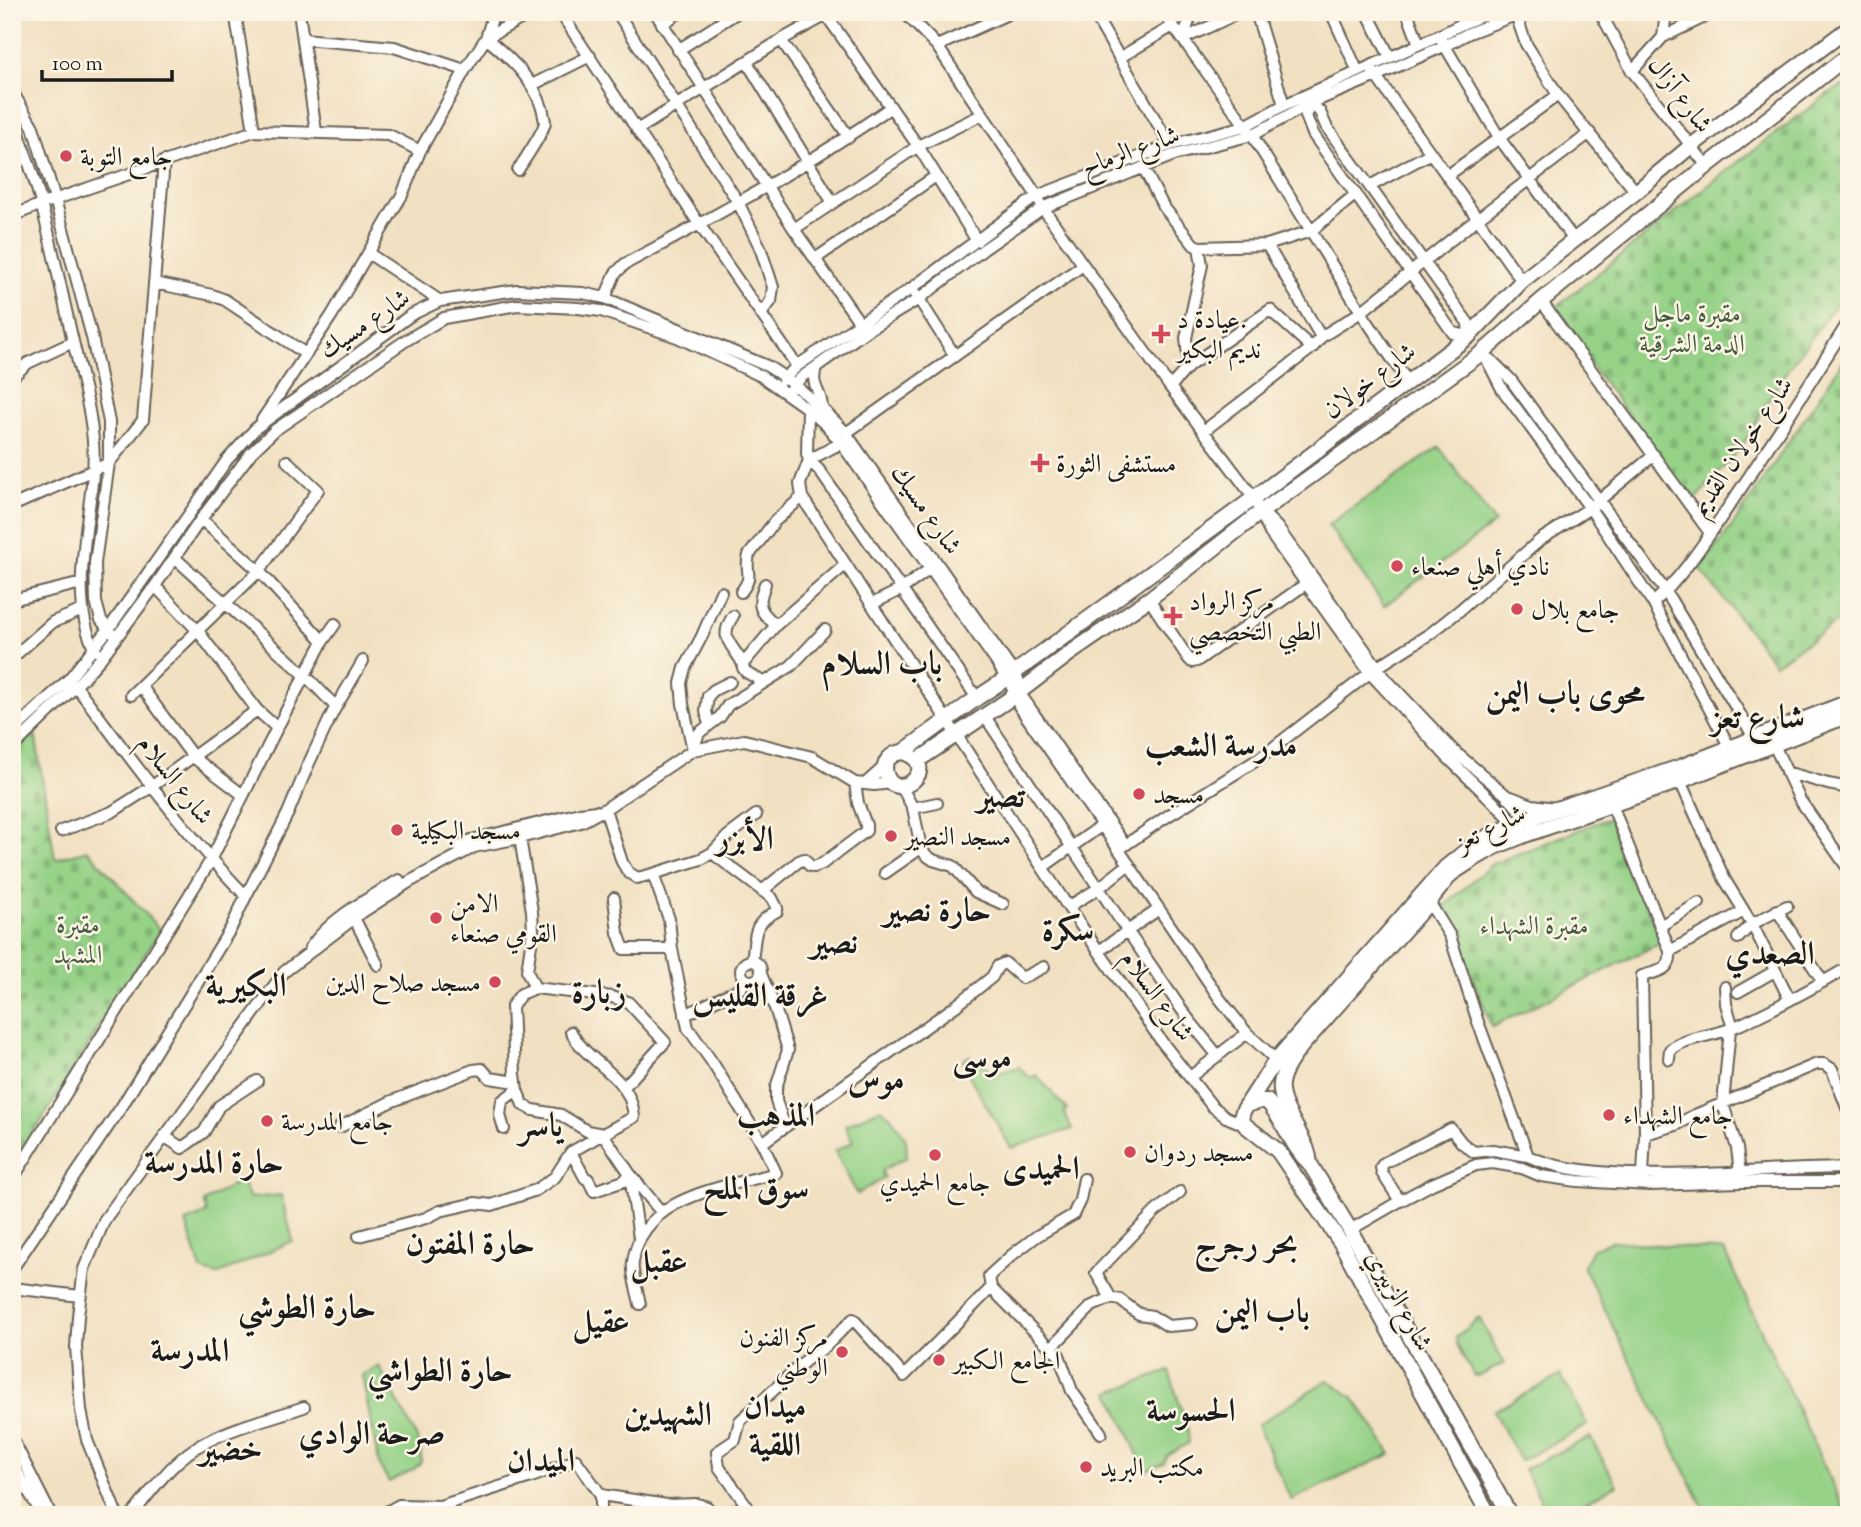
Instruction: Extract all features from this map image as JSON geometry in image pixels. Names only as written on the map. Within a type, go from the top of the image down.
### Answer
[{"type":"main road","name":"شارع خولان","points":[[903,752],[1254,498],[1469,336],[1522,281],[1691,146],[1849,28]]},
{"type":"main road","name":"شارع خولان","points":[[917,761],[1149,599],[1261,512],[1483,352],[1541,301],[1707,166],[1849,55]]},
{"type":"main road","points":[[1469,336],[1483,352]]},
{"type":"main road","points":[[1058,641],[1069,654]]},
{"type":"main road","name":"شارع تعز","points":[[1310,1164],[1306,1145],[1279,1090],[1282,1074],[1303,1044],[1451,874],[1559,809],[1755,739],[1849,702]]},
{"type":"main road","name":"شارع تعز","points":[[1247,1105],[1276,1060],[1446,867],[1471,847],[1489,836],[1612,805],[1849,715]]},
{"type":"main road","points":[[922,738],[919,743],[921,748],[931,751]]},
{"type":"main road","points":[[893,754],[911,754],[917,761],[919,767],[912,783],[897,785],[888,779],[886,761],[893,754]]},
{"type":"main road","points":[[1245,1125],[1241,1118],[1247,1105],[1267,1101],[1301,1156],[1310,1164]]},
{"type":"main road","name":"شارع الزبيري","points":[[1245,1125],[1278,1151],[1341,1243],[1489,1514]]},
{"type":"main road","name":"شارع الزبيري","points":[[1310,1164],[1509,1513]]},
{"type":"main road","points":[[1489,1514],[1489,1507],[1494,1502],[1509,1513]]},
{"type":"street","points":[[235,12],[254,131]]},
{"type":"street","points":[[299,12],[316,132]]},
{"type":"street","points":[[256,428],[332,315],[402,195],[421,152],[465,70],[486,38],[494,12]]},
{"type":"street","points":[[486,38],[533,12]]},
{"type":"street","points":[[561,12],[699,224],[797,366]]},
{"type":"street","points":[[617,12],[738,202],[760,247],[773,287],[771,301],[761,314]]},
{"type":"street","points":[[654,12],[794,229],[860,323]]},
{"type":"street","points":[[662,24],[680,12]]},
{"type":"street","points":[[678,50],[738,12]]},
{"type":"street","points":[[904,12],[937,46],[1043,208],[1170,387],[1254,498],[1270,533],[1373,671],[1451,754],[1526,827]]},
{"type":"street","points":[[937,46],[989,17],[1012,12]]},
{"type":"street","points":[[1093,12],[1170,145]]},
{"type":"street","points":[[1163,12],[1249,131],[1407,381]]},
{"type":"street","points":[[1183,39],[1192,12]]},
{"type":"street","points":[[1183,39],[1241,12]]},
{"type":"street","points":[[1256,12],[1284,105]]},
{"type":"street","points":[[1331,12],[1357,72]]},
{"type":"street","points":[[1367,12],[1390,57]]},
{"type":"street","points":[[1407,12],[1419,44]]},
{"type":"street","name":"شارع الرماح","points":[[786,386],[797,366],[912,288],[1037,196],[1170,145],[1249,131],[1284,105],[1311,98],[1442,40],[1462,17],[1491,12]]},
{"type":"street","name":"شارع آزال","points":[[1600,12],[1632,71],[1707,166]]},
{"type":"street","points":[[1662,37],[1665,12]]},
{"type":"street","points":[[1632,71],[1662,37],[1715,12]]},
{"type":"street","points":[[637,130],[827,13],[918,146],[977,241]]},
{"type":"street","points":[[1518,13],[1526,44],[1558,95],[1636,192]]},
{"type":"street","name":"شارع الرماح","points":[[786,386],[866,331],[919,299],[1043,208],[1174,155],[1249,131],[1357,72],[1372,71],[1390,57],[1419,44],[1469,33],[1518,13]]},
{"type":"street","points":[[1119,58],[1173,26]]},
{"type":"street","points":[[486,38],[519,68],[532,85],[545,121],[518,170]]},
{"type":"street","points":[[303,39],[394,47],[465,70]]},
{"type":"street","points":[[781,40],[849,136]]},
{"type":"street","points":[[1442,40],[1500,139],[1574,240]]},
{"type":"street","points":[[532,85],[590,56]]},
{"type":"street","points":[[747,62],[833,203]]},
{"type":"street","points":[[1372,71],[1522,281]]},
{"type":"street","points":[[12,91],[33,127],[55,199],[92,337],[109,422],[109,463],[96,563],[96,602],[101,620],[112,633]]},
{"type":"street","points":[[1447,176],[1558,95]]},
{"type":"street","points":[[1311,98],[1325,126],[1468,323],[1469,336],[1453,334],[1313,134],[1306,116],[1311,98]]},
{"type":"street","points":[[605,298],[615,274],[625,264],[738,202],[849,136],[891,107]]},
{"type":"street","points":[[794,229],[918,146],[983,114]]},
{"type":"street","points":[[12,122],[18,131],[42,204],[91,417],[94,470],[82,583],[83,610],[97,653]]},
{"type":"street","points":[[12,216],[254,131],[389,135],[421,152]]},
{"type":"street","points":[[1205,430],[1312,348],[1321,337],[1361,312],[1590,133]]},
{"type":"street","points":[[1370,186],[1431,153]]},
{"type":"street","points":[[12,506],[109,463],[143,420],[164,161]]},
{"type":"street","points":[[1143,167],[1163,206],[1194,245],[1199,247],[1267,245],[1311,231],[1356,194]]},
{"type":"street","points":[[815,259],[936,176]]},
{"type":"street","points":[[1267,245],[1321,337]]},
{"type":"street","points":[[1189,366],[1186,338],[1202,265],[1199,247]]},
{"type":"street","points":[[368,253],[440,301]]},
{"type":"street","points":[[946,720],[802,497],[800,484],[810,460],[1083,265]]},
{"type":"street","points":[[154,283],[225,300],[306,354]]},
{"type":"street","points":[[912,288],[955,356]]},
{"type":"street","name":"شارع مسيك","points":[[12,748],[76,686],[227,460],[256,428],[411,315],[440,301],[517,290],[583,293],[605,298],[767,366],[808,410],[844,438],[931,568],[1011,676]]},
{"type":"street","points":[[1541,301],[1710,533]]},
{"type":"street","name":"شارع مسيك","points":[[112,633],[155,586],[251,453],[275,430],[405,341],[444,318],[517,304],[578,307],[601,311],[688,342],[786,386],[822,407],[1011,676],[1017,693]]},
{"type":"street","points":[[1170,387],[1189,366],[1270,310],[1312,348]]},
{"type":"street","name":"شارع خولان القديم","points":[[1653,603],[1666,592],[1710,533],[1769,447],[1849,321]]},
{"type":"street","points":[[12,377],[28,363],[73,342]]},
{"type":"street","points":[[1483,352],[1511,380],[1666,592],[1755,739]]},
{"type":"street","points":[[1483,352],[1502,388],[1590,508],[1653,603],[1730,748]]},
{"type":"street","points":[[816,367],[814,384],[822,399],[822,407]]},
{"type":"street","points":[[808,410],[807,454],[810,460],[976,698]]},
{"type":"street","points":[[1122,847],[1261,758],[1373,671],[1431,633],[1540,540],[1590,508],[1654,455]]},
{"type":"street","points":[[131,695],[259,571],[318,490],[287,461]]},
{"type":"street","points":[[741,592],[749,582],[749,555],[775,521],[802,497]]},
{"type":"street","points":[[1261,512],[1277,527],[1373,671]]},
{"type":"street","points":[[201,519],[259,571],[323,640]]},
{"type":"street","points":[[175,558],[305,675],[336,707]]},
{"type":"street","points":[[743,664],[776,625],[845,565]]},
{"type":"street","points":[[872,604],[902,589],[931,568]]},
{"type":"street","points":[[12,600],[82,583]]},
{"type":"street","points":[[1149,599],[1192,662],[1307,583]]},
{"type":"street","points":[[765,584],[759,600],[761,610],[776,625]]},
{"type":"street","points":[[155,586],[198,631],[257,710],[277,728]]},
{"type":"street","points":[[693,750],[681,683],[685,668],[721,592]]},
{"type":"street","points":[[12,658],[52,622],[83,610]]},
{"type":"street","points":[[733,616],[726,627],[726,637],[746,672],[762,682]]},
{"type":"street","points":[[12,1180],[211,860],[323,640],[335,624]]},
{"type":"street","points":[[693,750],[699,733],[720,717],[729,705],[791,666],[825,630]]},
{"type":"street","name":"شارع مسيك","points":[[12,732],[97,653]]},
{"type":"street","points":[[12,1269],[122,1106],[231,928],[288,813],[336,707],[363,661]]},
{"type":"street","points":[[709,725],[706,711],[708,696],[730,682]]},
{"type":"street","name":"شارع السلام","points":[[76,686],[211,860],[246,896]]},
{"type":"street","points":[[142,686],[193,757],[243,795]]},
{"type":"street","points":[[1017,693],[1018,706],[1101,826],[1122,847]]},
{"type":"street","points":[[1017,693],[1021,695],[1122,847],[1129,864],[1220,999],[1247,1033],[1276,1060]]},
{"type":"street","points":[[61,831],[111,812],[152,787],[257,710]]},
{"type":"street","points":[[984,715],[1128,932],[1189,1020],[1218,1056]]},
{"type":"street","name":"شارع السلام","points":[[946,720],[1068,907],[1162,1042],[1212,1106],[1226,1117],[1245,1125]]},
{"type":"street","points":[[117,1515],[87,1440],[81,1410],[76,1347],[84,1269],[105,1219],[284,972],[354,918],[409,882],[474,847],[581,822],[693,750],[744,740],[812,757],[860,783],[897,785],[913,808],[921,848],[926,855],[953,866],[976,892],[1003,904]]},
{"type":"street","points":[[1774,745],[1800,800],[1849,870]]},
{"type":"street","points":[[1451,754],[1506,794],[1532,805],[1559,809]]},
{"type":"street","points":[[860,783],[885,766]]},
{"type":"street","points":[[1786,772],[1828,785],[1849,788]]},
{"type":"street","points":[[1680,781],[1725,880],[1752,924],[1790,1000]]},
{"type":"street","points":[[762,891],[799,861],[804,859],[814,867],[822,864],[866,831],[858,803],[860,783]]},
{"type":"street","points":[[1506,794],[1526,827]]},
{"type":"street","points":[[913,808],[937,803]]},
{"type":"street","points":[[1612,805],[1670,951],[1671,961],[1667,967],[1642,976],[1645,1134],[1643,1175]]},
{"type":"street","points":[[605,809],[622,862],[636,878],[701,859],[712,853],[728,836],[756,815]]},
{"type":"street","points":[[302,959],[318,936],[355,906],[471,840],[605,809]]},
{"type":"street","points":[[1043,867],[1101,826]]},
{"type":"street","points":[[520,838],[533,911],[527,971],[535,988]]},
{"type":"street","points":[[885,873],[921,848]]},
{"type":"street","points":[[712,853],[772,898],[777,908],[777,911],[757,926],[753,939],[752,961]]},
{"type":"street","points":[[1068,907],[1099,888],[1129,864]]},
{"type":"street","points":[[640,1304],[632,1264],[639,1238],[650,1220],[675,1204],[708,1190],[776,1173],[762,1143],[688,1028],[672,949],[669,919],[653,874]]},
{"type":"street","points":[[614,898],[618,933],[624,949],[672,949]]},
{"type":"street","points":[[1429,902],[1450,936],[1478,1022],[1528,1156]]},
{"type":"street","points":[[1660,926],[1699,903]]},
{"type":"street","points":[[1738,938],[1752,924],[1782,908],[1823,982]]},
{"type":"street","points":[[1099,951],[1159,909]]},
{"type":"street","points":[[1670,951],[1744,911]]},
{"type":"street","points":[[354,918],[378,965]]},
{"type":"street","points":[[746,980],[741,968],[752,961],[758,964],[788,1049],[776,1088],[776,1101],[785,1128]]},
{"type":"street","points":[[762,1143],[957,1005],[992,976],[998,966],[1005,963],[1022,978],[1044,967]]},
{"type":"street","points":[[1668,1059],[1670,1050],[1677,1044],[1732,1029],[1849,967]]},
{"type":"street","points":[[1738,992],[1775,971]]},
{"type":"street","points":[[746,980],[757,980],[761,974]]},
{"type":"street","points":[[685,1015],[741,988],[746,980]]},
{"type":"street","points":[[625,1087],[665,1042],[628,1002],[612,997],[535,988],[521,994],[512,1006],[516,1086],[523,1105],[533,1110],[561,1115],[587,1131],[603,1134],[630,1174],[662,1213]]},
{"type":"street","points":[[1725,988],[1732,1029],[1723,1104],[1737,1148],[1740,1173]]},
{"type":"street","points":[[359,1236],[426,1218],[440,1211],[475,1203],[492,1205],[536,1190],[555,1177],[571,1153],[634,1117],[633,1105],[625,1087],[591,1057],[571,1032]]},
{"type":"street","points":[[1190,1077],[1247,1033]]},
{"type":"street","points":[[1645,1134],[1676,1125],[1817,1064],[1824,1064],[1832,1069],[1849,1113]]},
{"type":"street","points":[[341,1127],[390,1102],[473,1070],[482,1069],[490,1078],[516,1086]]},
{"type":"street","points":[[164,1136],[182,1148],[204,1132],[219,1107],[257,1082]]},
{"type":"street","points":[[505,1129],[500,1115],[502,1101],[516,1086]]},
{"type":"street","points":[[1400,1201],[1381,1167],[1451,1129],[1462,1143],[1474,1152],[1493,1150],[1528,1156],[1546,1164],[1593,1171],[1643,1175],[1849,1168]]},
{"type":"street","points":[[571,1153],[594,1191],[624,1181],[630,1174]]},
{"type":"street","points":[[1350,1230],[1432,1184],[1476,1165],[1493,1163],[1522,1168],[1541,1175],[1601,1183],[1650,1185],[1849,1182]]},
{"type":"street","points":[[630,1174],[639,1238]]},
{"type":"street","points":[[1084,1179],[1080,1200],[1073,1215],[1037,1236],[989,1276],[991,1288],[1059,1356],[1072,1391],[1101,1433]]},
{"type":"street","points":[[1111,1298],[1096,1273],[1155,1212],[1181,1192]]},
{"type":"street","points":[[12,1288],[80,1296]]},
{"type":"street","points":[[722,1515],[749,1510],[719,1467],[718,1452],[735,1440],[740,1421],[805,1361],[825,1348],[853,1319],[904,1376],[991,1288]]},
{"type":"street","points":[[1051,1348],[1092,1306],[1111,1298],[1120,1300],[1139,1314],[1152,1316],[1168,1326],[1192,1324]]},
{"type":"street","points":[[132,1515],[175,1464],[204,1443],[304,1407]]},
{"type":"street","points":[[12,1438],[51,1515]]},
{"type":"street","points":[[381,1515],[440,1506],[576,1460],[601,1495],[601,1515]]},
{"type":"street","points":[[12,1463],[42,1515]]},
{"type":"street","points":[[601,1495],[667,1505],[697,1504],[707,1507],[714,1515]]},
{"type":"green space","name":"مقبرة ماجل الدمة الشرقية","points":[[1849,83],[1849,286],[1781,379],[1742,446],[1693,503],[1551,311],[1729,169],[1829,93]]},
{"type":"green space","points":[[1849,352],[1849,614],[1775,664],[1700,569],[1733,525]]},
{"type":"green space","name":"نادي أهلي صنعاء","points":[[1439,447],[1495,523],[1384,606],[1328,525]]},
{"type":"green space","name":"مقبرة المشهد","points":[[35,733],[55,859],[88,850],[160,930],[12,1168],[12,756]]},
{"type":"green space","name":"مقبرة الشهداء","points":[[1609,818],[1662,942],[1492,1027],[1444,906],[1492,864]]},
{"type":"green space","points":[[969,1056],[977,1066],[983,1062],[991,1075],[1019,1067],[1030,1078],[1036,1075],[1067,1109],[1064,1112],[1072,1129],[1011,1148],[971,1079],[963,1060]]},
{"type":"green space","points":[[880,1109],[890,1115],[906,1139],[907,1157],[882,1170],[884,1178],[857,1194],[835,1151],[853,1142],[845,1125]]},
{"type":"green space","points":[[241,1180],[250,1198],[281,1195],[293,1241],[217,1275],[201,1270],[186,1222],[207,1213],[204,1202]]},
{"type":"green space","points":[[1613,1241],[1724,1251],[1847,1515],[1707,1515],[1583,1266],[1593,1248]]},
{"type":"green space","points":[[1479,1318],[1504,1363],[1482,1375],[1474,1376],[1457,1345],[1456,1337]]},
{"type":"green space","points":[[379,1366],[421,1446],[421,1462],[414,1469],[389,1482],[379,1465],[362,1375]]},
{"type":"green space","points":[[1169,1371],[1188,1431],[1189,1443],[1167,1455],[1164,1463],[1145,1471],[1110,1392]]},
{"type":"green space","points":[[1561,1375],[1587,1425],[1520,1461],[1493,1411]]},
{"type":"green space","points":[[1327,1380],[1354,1398],[1391,1454],[1291,1500],[1257,1425]]},
{"type":"green space","points":[[1590,1437],[1617,1485],[1561,1515],[1549,1515],[1524,1469]]},
{"type":"place","name":"جامع التوبة","points":[[66,156]]},
{"type":"place","name":"عيادة د. نديم البكير","points":[[1161,334]]},
{"type":"place","name":"مستشفى الثورة","points":[[1040,463]]},
{"type":"place","name":"نادي أهلي صنعاء","points":[[1397,566]]},
{"type":"place","name":"جامع بلال","points":[[1517,609]]},
{"type":"place","name":"مركز الرواد الطبي التخصصي","points":[[1173,616]]},
{"type":"place","name":"مسجد","points":[[1139,794]]},
{"type":"place","name":"مسجد البكيلية","points":[[397,830]]},
{"type":"place","name":"مسجد النصير","points":[[891,836]]},
{"type":"place","name":"الامن القومي صنعاء","points":[[436,918]]},
{"type":"place","name":"مسجد صلاح الدين","points":[[495,982]]},
{"type":"place","name":"جامع الشهداء","points":[[1609,1115]]},
{"type":"place","name":"جامع المدرسة","points":[[267,1121]]},
{"type":"place","name":"مسجد ردوان","points":[[1130,1152]]},
{"type":"place","name":"جامع الحميدي","points":[[935,1155]]},
{"type":"place","name":"مركز الفنون الوطني","points":[[842,1352]]},
{"type":"place","name":"الجامع الكبير","points":[[939,1360]]},
{"type":"place","name":"مكتب البريد","points":[[1086,1467]]},
{"type":"district","name":"باب السلام","points":[[882,662]]},
{"type":"district","name":"محوى باب اليمن","points":[[1565,692]]},
{"type":"district","name":"شارع تعز","points":[[1758,716]]},
{"type":"district","name":"مدرسة الشعب","points":[[1221,744]]},
{"type":"district","name":"تصير","points":[[1001,795]]},
{"type":"district","name":"الأبزر","points":[[745,837]]},
{"type":"district","name":"حارة نصير","points":[[937,909]]},
{"type":"district","name":"سكرة","points":[[1068,929]]},
{"type":"district","name":"نصير","points":[[834,941]]},
{"type":"district","name":"الصعدي","points":[[1770,952]]},
{"type":"district","name":"البكيرية","points":[[246,984]]},
{"type":"district","name":"زبارة","points":[[599,991]]},
{"type":"district","name":"غرقة القليس","points":[[760,994]]},
{"type":"district","name":"موسى","points":[[982,1056]]},
{"type":"district","name":"موس","points":[[876,1078]]},
{"type":"district","name":"المذهب","points":[[776,1114]]},
{"type":"district","name":"ياسر","points":[[541,1124]]},
{"type":"district","name":"حارة المدرسة","points":[[214,1161]]},
{"type":"district","name":"الحميدى","points":[[1041,1167]]},
{"type":"district","name":"سوق الملح","points":[[756,1187]]},
{"type":"district","name":"حارة المفتون","points":[[470,1242]]},
{"type":"district","name":"بحر رجرج","points":[[1246,1242]]},
{"type":"district","name":"عقبل","points":[[659,1260]]},
{"type":"district","name":"حارة الطوشي","points":[[307,1306]]},
{"type":"district","name":"باب اليمن","points":[[1262,1310]]},
{"type":"district","name":"عقيل","points":[[601,1320]]},
{"type":"district","name":"المدرسة","points":[[190,1349]]},
{"type":"district","name":"حارة الطواشي","points":[[440,1369]]},
{"type":"district","name":"الحسوسة","points":[[1191,1409]]},
{"type":"district","name":"الشهيدين","points":[[668,1413]]},
{"type":"district","name":"ميدان اللقية","points":[[775,1424]]},
{"type":"district","name":"صرحة الوادي","points":[[372,1432]]},
{"type":"district","name":"خضير","points":[[231,1448]]},
{"type":"district","name":"الميدان","points":[[541,1459]]}]
